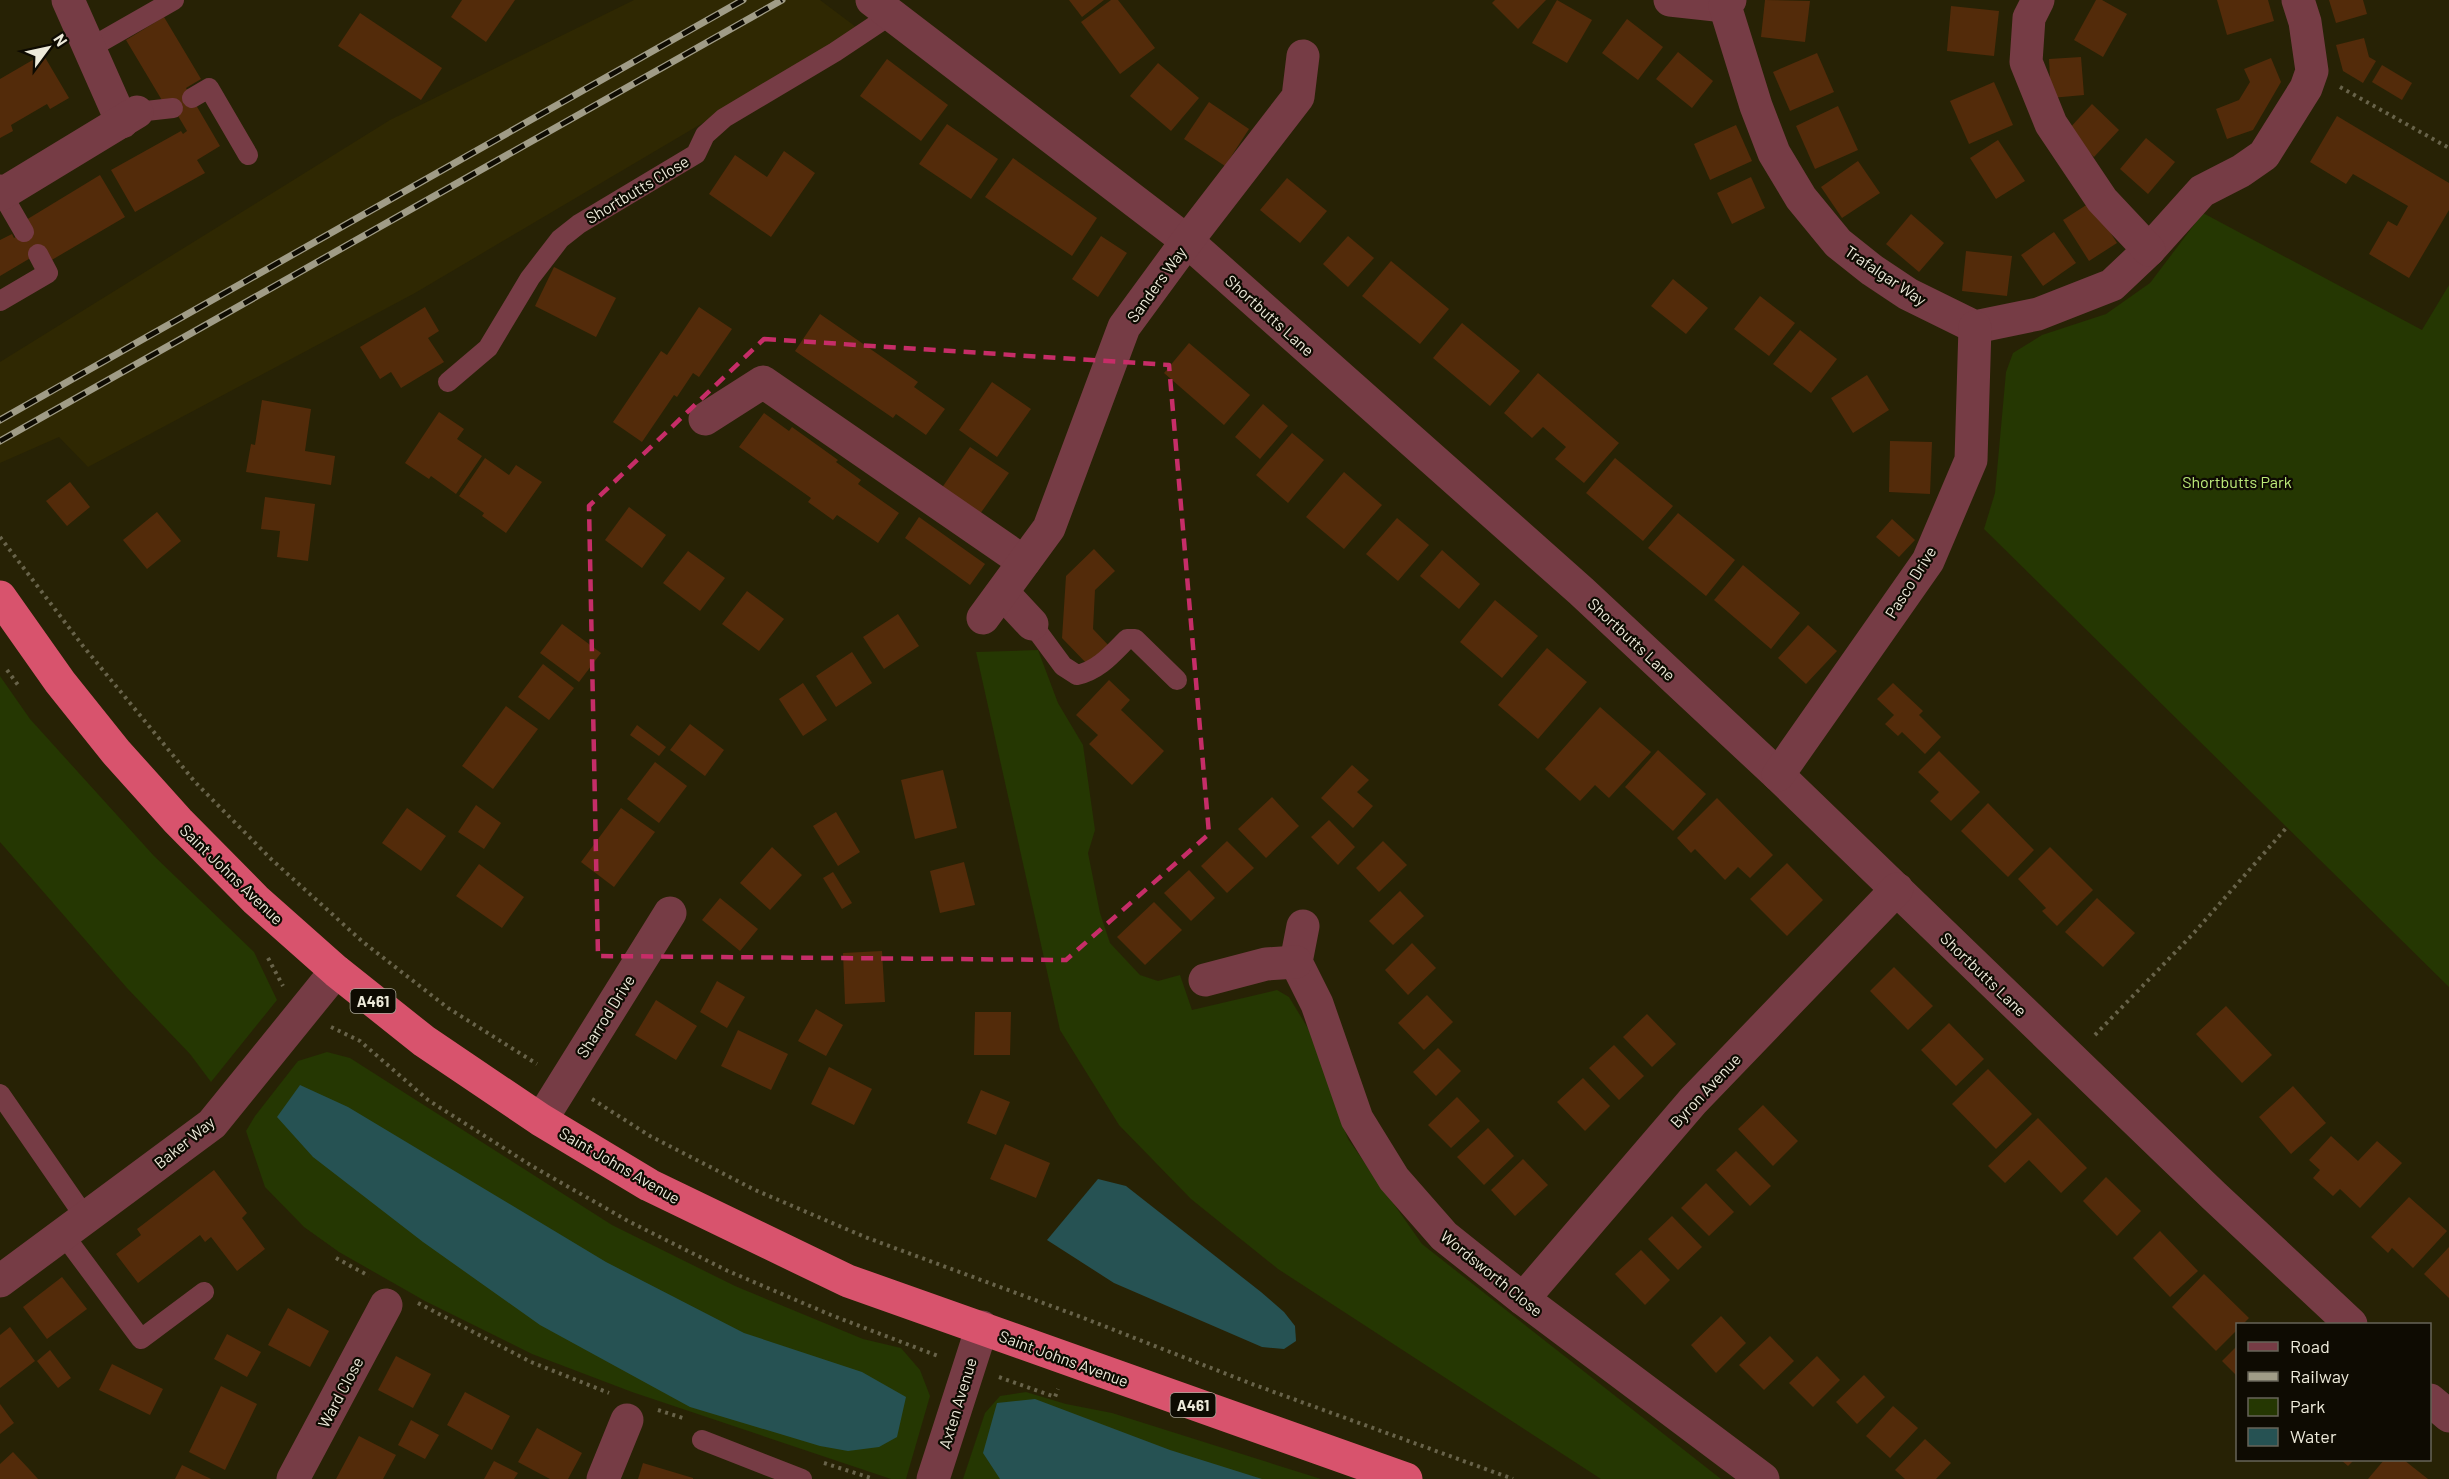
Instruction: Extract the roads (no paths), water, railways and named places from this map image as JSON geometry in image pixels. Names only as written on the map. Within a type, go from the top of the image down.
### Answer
[{"type":"highway","name":"Saint Johns Avenue","points":[[0,597],[60,682],[116,752],[178,821],[256,900],[336,971],[424,1041],[541,1120],[649,1185],[848,1281],[1406,1479]]},
{"type":"street","points":[[1,193],[129,117],[90,48],[68,0]]},
{"type":"street","points":[[1670,0],[1728,3]]},
{"type":"street","points":[[2038,0],[2029,18],[2026,62],[2051,124],[2102,200],[2149,250]]},
{"type":"street","points":[[1975,327],[2038,314],[2112,285],[2149,250],[2202,191],[2241,171],[2264,155],[2306,88],[2312,71],[2305,22],[2298,0]]},
{"type":"street","name":"Trafalgar Way","points":[[1728,3],[1756,106],[1774,153],[1801,198],[1838,243],[1872,270],[1908,294],[1975,327]]},
{"type":"street","name":"Shortbutts Lane","points":[[882,7],[1187,241],[1581,591],[1897,889],[2212,1196],[2350,1323]]},
{"type":"street","name":"Sanders Way","points":[[983,618],[1049,528],[1124,327],[1298,97],[1303,56]]},
{"type":"street","name":"Pasco Drive","points":[[1778,775],[1928,561],[1971,460],[1975,327]]},
{"type":"street","points":[[705,419],[763,382],[1024,562]]},
{"type":"street","points":[[1003,593],[1032,624]]},
{"type":"street","name":"Byron Avenue","points":[[1523,1299],[1693,1101],[1897,889]]},
{"type":"street","name":"Sharrod Drive","points":[[541,1120],[670,913]]},
{"type":"street","points":[[1205,980],[1266,964],[1296,962],[1303,926]]},
{"type":"street","name":"Wordsworth Close","points":[[1296,962],[1317,1004],[1358,1119],[1395,1179],[1444,1236],[1523,1299],[1763,1479]]},
{"type":"street","name":"Baker Way","points":[[0,1281],[212,1124],[336,971]]},
{"type":"street","name":"Ward Close","points":[[293,1479],[392,1295]]},
{"type":"street","name":"Axten Avenue","points":[[935,1474],[982,1327]]},
{"type":"street","points":[[2431,1401],[2449,1416]]},
{"type":"street","points":[[603,1479],[630,1407]]},
{"type":"lane","points":[[90,48],[174,0]]},
{"type":"lane","name":"Shortbutts Close","points":[[448,382],[488,348],[530,278],[560,239],[579,224],[696,154],[705,135],[724,118],[835,52],[882,7]]},
{"type":"lane","points":[[192,98],[209,88],[248,155]]},
{"type":"lane","points":[[129,117],[173,108]]},
{"type":"lane","points":[[1,193],[24,232]]},
{"type":"lane","points":[[0,301],[48,273],[38,254]]},
{"type":"lane","points":[[1032,624],[1063,666],[1077,675],[1088,672],[1104,662],[1127,639],[1135,639],[1177,680]]},
{"type":"lane","points":[[0,1094],[141,1339],[204,1292]]},
{"type":"lane","points":[[702,1440],[802,1479]]},
{"type":"water","points":[[300,1085],[348,1107],[606,1262],[744,1333],[862,1372],[906,1397],[897,1437],[879,1447],[848,1451],[820,1446],[690,1407],[540,1325],[423,1242],[313,1157],[277,1117]]},
{"type":"water","points":[[1098,1179],[1126,1186],[1261,1292],[1284,1312],[1295,1326],[1296,1341],[1284,1349],[1262,1347],[1114,1283],[1047,1240]]},
{"type":"water","points":[[1035,1399],[1170,1450],[1262,1479],[1000,1479],[983,1453],[997,1403]]},
{"type":"railway","points":[[0,420],[743,0]]},
{"type":"railway","points":[[0,441],[782,0]]},
{"type":"park label","name":"Shortbutts Park","points":[[2237,481]]}]
